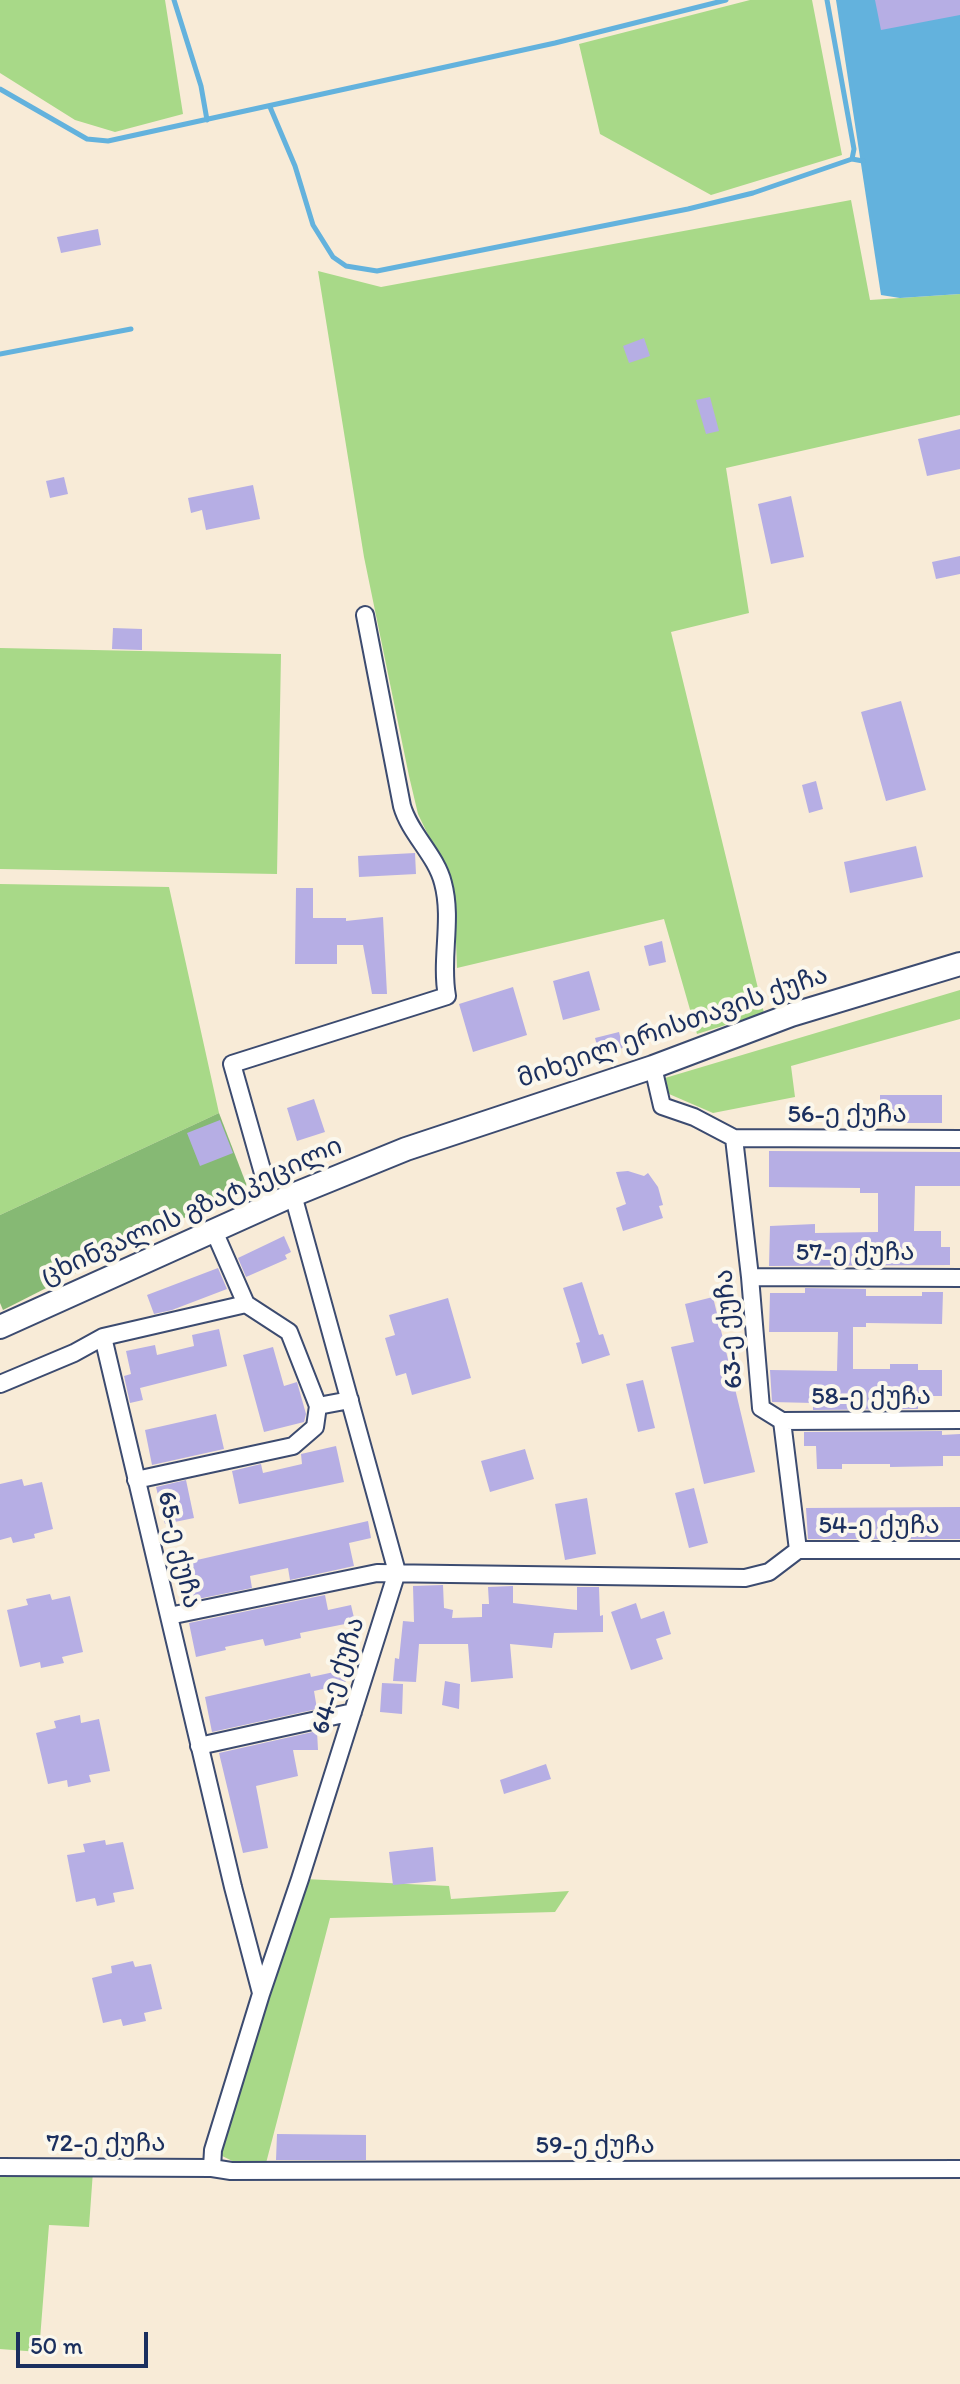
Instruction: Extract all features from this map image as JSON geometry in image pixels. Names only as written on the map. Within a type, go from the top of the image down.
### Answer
[{"type":"main road","name":"მიხეილ ერისთავის ქუჩა","points":[[406,1149],[653,1067],[791,1015],[960,964]]},
{"type":"main road","name":"ცხინვალის გზატკეცილი","points":[[0,1327],[293,1195],[406,1149]]},
{"type":"street","points":[[272,1205],[232,1064],[447,996],[444,979],[446,896],[436,866],[408,822],[402,806],[365,615]]},
{"type":"street","points":[[653,1067],[662,1106],[694,1117],[734,1138]]},
{"type":"street","name":"56-ე ქუჩა","points":[[734,1138],[960,1139]]},
{"type":"street","name":"63-ე ქუჩა","points":[[734,1138],[761,1408],[782,1421]]},
{"type":"street","points":[[293,1195],[397,1572]]},
{"type":"street","points":[[136,1480],[293,1446],[315,1427],[318,1406],[289,1332],[246,1304],[214,1231]]},
{"type":"street","name":"57-ე ქუჩა","points":[[750,1277],[960,1278]]},
{"type":"street","points":[[0,1384],[74,1353],[103,1337],[246,1304]]},
{"type":"street","name":"65-ე ქუჩა","points":[[103,1337],[261,1994]]},
{"type":"street","points":[[318,1406],[350,1400]]},
{"type":"street","name":"58-ე ქუჩა","points":[[782,1421],[960,1420]]},
{"type":"street","points":[[169,1616],[377,1573],[745,1578],[769,1572],[798,1550],[782,1421]]},
{"type":"street","name":"54-ე ქუჩა","points":[[798,1550],[960,1550]]},
{"type":"street","name":"64-ე ქუჩა","points":[[212,2168],[213,2150],[261,1994],[397,1572]]},
{"type":"street","points":[[199,1746],[353,1712]]},
{"type":"street","name":"72-ე ქუჩა","points":[[0,2167],[212,2168],[231,2171]]},
{"type":"street","name":"59-ე ქუჩა","points":[[231,2171],[960,2169]]},
{"type":"green space","points":[[0,0],[165,0],[183,114],[115,132],[75,120],[0,73]]},
{"type":"green space","points":[[750,0],[812,0],[842,155],[711,195],[600,134],[579,44]]},
{"type":"green space","points":[[851,200],[870,300],[960,294],[960,415],[726,468],[749,613],[671,632],[764,1013],[697,1034],[664,919],[457,968],[454,889],[418,814],[409,776],[364,557],[318,271],[381,287]]},
{"type":"green space","points":[[0,648],[281,654],[277,874],[0,869]]},
{"type":"green space","points":[[0,884],[169,887],[219,1113],[0,1215]]},
{"type":"green space","points":[[960,990],[960,1019],[791,1066],[795,1097],[713,1113],[669,1094],[665,1078]]},
{"type":"green space","points":[[219,1113],[247,1186],[3,1310],[0,1303],[0,1215]]},
{"type":"green space","points":[[305,1879],[449,1886],[451,1899],[569,1891],[555,1912],[330,1918],[265,2167],[243,2166],[220,2155]]},
{"type":"green space","points":[[93,2171],[89,2227],[49,2225],[39,2352],[0,2349],[0,2172]]},
{"type":"water","points":[[836,0],[960,0],[960,294],[900,298],[881,295]]},
{"type":"building","points":[[875,0],[960,0],[960,15],[881,30]]},
{"type":"building","points":[[98,229],[101,245],[61,253],[57,237]]},
{"type":"building","points":[[644,338],[650,356],[629,363],[623,346]]},
{"type":"building","points":[[710,397],[719,431],[706,434],[696,400]]},
{"type":"building","points":[[960,429],[960,469],[927,476],[918,439]]},
{"type":"building","points":[[64,477],[68,494],[50,498],[46,481]]},
{"type":"building","points":[[253,485],[260,519],[206,530],[202,510],[191,513],[188,498]]},
{"type":"building","points":[[791,496],[804,557],[771,564],[758,504]]},
{"type":"building","points":[[960,556],[960,574],[936,579],[932,562]]},
{"type":"building","points":[[113,628],[142,629],[142,650],[112,649]]},
{"type":"building","points":[[901,701],[926,790],[886,801],[861,712]]},
{"type":"building","points":[[816,781],[823,809],[809,813],[802,785]]},
{"type":"building","points":[[916,846],[923,877],[850,893],[844,862]]},
{"type":"building","points":[[415,853],[416,874],[359,877],[358,856]]},
{"type":"building","points":[[296,888],[313,888],[313,918],[346,918],[346,921],[383,917],[387,994],[372,994],[363,945],[337,945],[337,964],[295,964]]},
{"type":"building","points":[[662,941],[666,962],[649,966],[644,946]]},
{"type":"building","points":[[589,971],[600,1010],[563,1020],[553,981]]},
{"type":"building","points":[[513,987],[527,1035],[473,1052],[459,1004]]},
{"type":"building","points":[[619,1032],[623,1048],[599,1053],[595,1038]]},
{"type":"building","points":[[880,1095],[942,1095],[942,1123],[880,1123]]},
{"type":"building","points":[[314,1099],[325,1132],[297,1141],[287,1108]]},
{"type":"building","points":[[220,1120],[233,1153],[200,1166],[187,1133]]},
{"type":"building","points":[[769,1151],[960,1152],[960,1186],[915,1186],[914,1231],[941,1231],[941,1247],[950,1247],[950,1265],[769,1266],[770,1226],[815,1224],[815,1233],[878,1232],[878,1193],[860,1193],[860,1188],[769,1187]]},
{"type":"building","points":[[628,1171],[644,1176],[648,1173],[658,1187],[663,1218],[623,1231],[616,1208],[626,1204],[616,1172]]},
{"type":"building","points":[[284,1236],[291,1252],[285,1255],[287,1259],[246,1277],[238,1258]]},
{"type":"building","points":[[218,1268],[227,1289],[154,1314],[147,1295]]},
{"type":"building","points":[[582,1282],[599,1335],[603,1334],[610,1355],[582,1364],[576,1343],[580,1342],[563,1288]]},
{"type":"building","points":[[805,1288],[866,1289],[866,1296],[922,1296],[922,1292],[943,1292],[942,1324],[866,1323],[866,1327],[853,1327],[853,1369],[890,1369],[890,1364],[918,1364],[918,1370],[942,1370],[942,1396],[918,1396],[918,1409],[813,1410],[813,1403],[772,1402],[770,1370],[837,1371],[838,1332],[769,1332],[770,1293],[805,1293]]},
{"type":"building","points":[[713,1297],[755,1472],[704,1484],[671,1347],[694,1342],[685,1304]]},
{"type":"building","points":[[448,1298],[471,1378],[412,1395],[406,1373],[396,1376],[385,1338],[395,1335],[389,1315]]},
{"type":"building","points":[[219,1329],[227,1366],[140,1388],[143,1400],[130,1403],[124,1376],[131,1374],[126,1351],[155,1345],[157,1355],[194,1346],[192,1335]]},
{"type":"building","points":[[273,1347],[284,1386],[297,1382],[306,1414],[304,1422],[264,1432],[243,1355]]},
{"type":"building","points":[[643,1380],[655,1428],[638,1432],[626,1384]]},
{"type":"building","points":[[216,1414],[224,1449],[152,1465],[145,1430]]},
{"type":"building","points":[[942,1431],[942,1435],[960,1434],[960,1456],[943,1456],[943,1466],[842,1464],[842,1469],[817,1469],[816,1446],[804,1446],[804,1432]]},
{"type":"building","points":[[336,1446],[344,1482],[239,1504],[232,1471],[261,1464],[263,1473],[302,1464],[301,1454]]},
{"type":"building","points":[[525,1449],[534,1479],[490,1492],[481,1461]]},
{"type":"building","points":[[22,1479],[24,1486],[42,1482],[53,1529],[34,1534],[35,1538],[13,1543],[11,1537],[0,1540],[0,1484]]},
{"type":"building","points":[[186,1480],[194,1518],[165,1524],[156,1487]]},
{"type":"building","points":[[694,1488],[708,1543],[689,1548],[675,1493]]},
{"type":"building","points":[[587,1498],[596,1554],[565,1560],[555,1504]]},
{"type":"building","points":[[960,1507],[960,1539],[808,1539],[806,1508]]},
{"type":"building","points":[[368,1521],[371,1538],[349,1543],[354,1566],[290,1580],[288,1568],[250,1576],[252,1588],[183,1602],[175,1565]]},
{"type":"building","points":[[443,1585],[444,1608],[453,1610],[452,1618],[482,1617],[482,1604],[489,1604],[488,1587],[513,1586],[513,1603],[577,1610],[577,1587],[599,1587],[603,1632],[554,1633],[552,1648],[510,1644],[513,1678],[471,1682],[468,1644],[419,1644],[416,1682],[393,1681],[403,1621],[414,1622],[413,1586]]},
{"type":"building","points":[[50,1594],[52,1600],[70,1596],[83,1652],[62,1657],[64,1663],[41,1668],[40,1662],[20,1667],[7,1610],[28,1605],[26,1599]]},
{"type":"building","points":[[325,1595],[328,1610],[351,1605],[355,1622],[300,1633],[301,1638],[265,1646],[263,1639],[196,1657],[189,1623]]},
{"type":"building","points":[[636,1603],[641,1619],[664,1611],[671,1634],[656,1639],[663,1659],[631,1670],[611,1612]]},
{"type":"building","points":[[348,1669],[345,1684],[314,1691],[317,1709],[212,1732],[205,1697],[310,1673],[311,1677]]},
{"type":"building","points":[[445,1681],[460,1684],[459,1709],[442,1705]]},
{"type":"building","points":[[382,1683],[403,1684],[402,1714],[380,1712]]},
{"type":"building","points":[[80,1715],[81,1723],[99,1719],[110,1771],[89,1775],[91,1782],[68,1787],[67,1780],[48,1784],[36,1733],[56,1728],[54,1721]]},
{"type":"building","points":[[317,1731],[318,1750],[293,1750],[298,1776],[256,1786],[268,1848],[243,1853],[219,1753]]},
{"type":"building","points":[[546,1764],[551,1779],[504,1794],[500,1780]]},
{"type":"building","points":[[105,1840],[106,1845],[123,1842],[134,1889],[113,1893],[115,1902],[97,1906],[95,1898],[76,1902],[67,1855],[85,1852],[83,1844]]},
{"type":"building","points":[[433,1847],[436,1881],[393,1885],[389,1852]]},
{"type":"building","points":[[133,1961],[135,1967],[151,1964],[162,2009],[144,2013],[146,2021],[123,2026],[121,2019],[103,2023],[92,1978],[112,1973],[111,1966]]},
{"type":"building","points":[[277,2134],[366,2135],[366,2160],[276,2160]]},
{"type":"waterway","points":[[174,0],[201,86],[207,120]]},
{"type":"waterway","points":[[0,89],[87,139],[108,141],[555,43],[726,0]]},
{"type":"waterway","points":[[827,0],[854,149],[852,159]]},
{"type":"waterway","points":[[270,107],[295,166],[313,225],[333,257],[346,266],[377,271],[688,209],[753,193],[852,159],[863,161]]},
{"type":"waterway","points":[[0,354],[131,329]]}]
